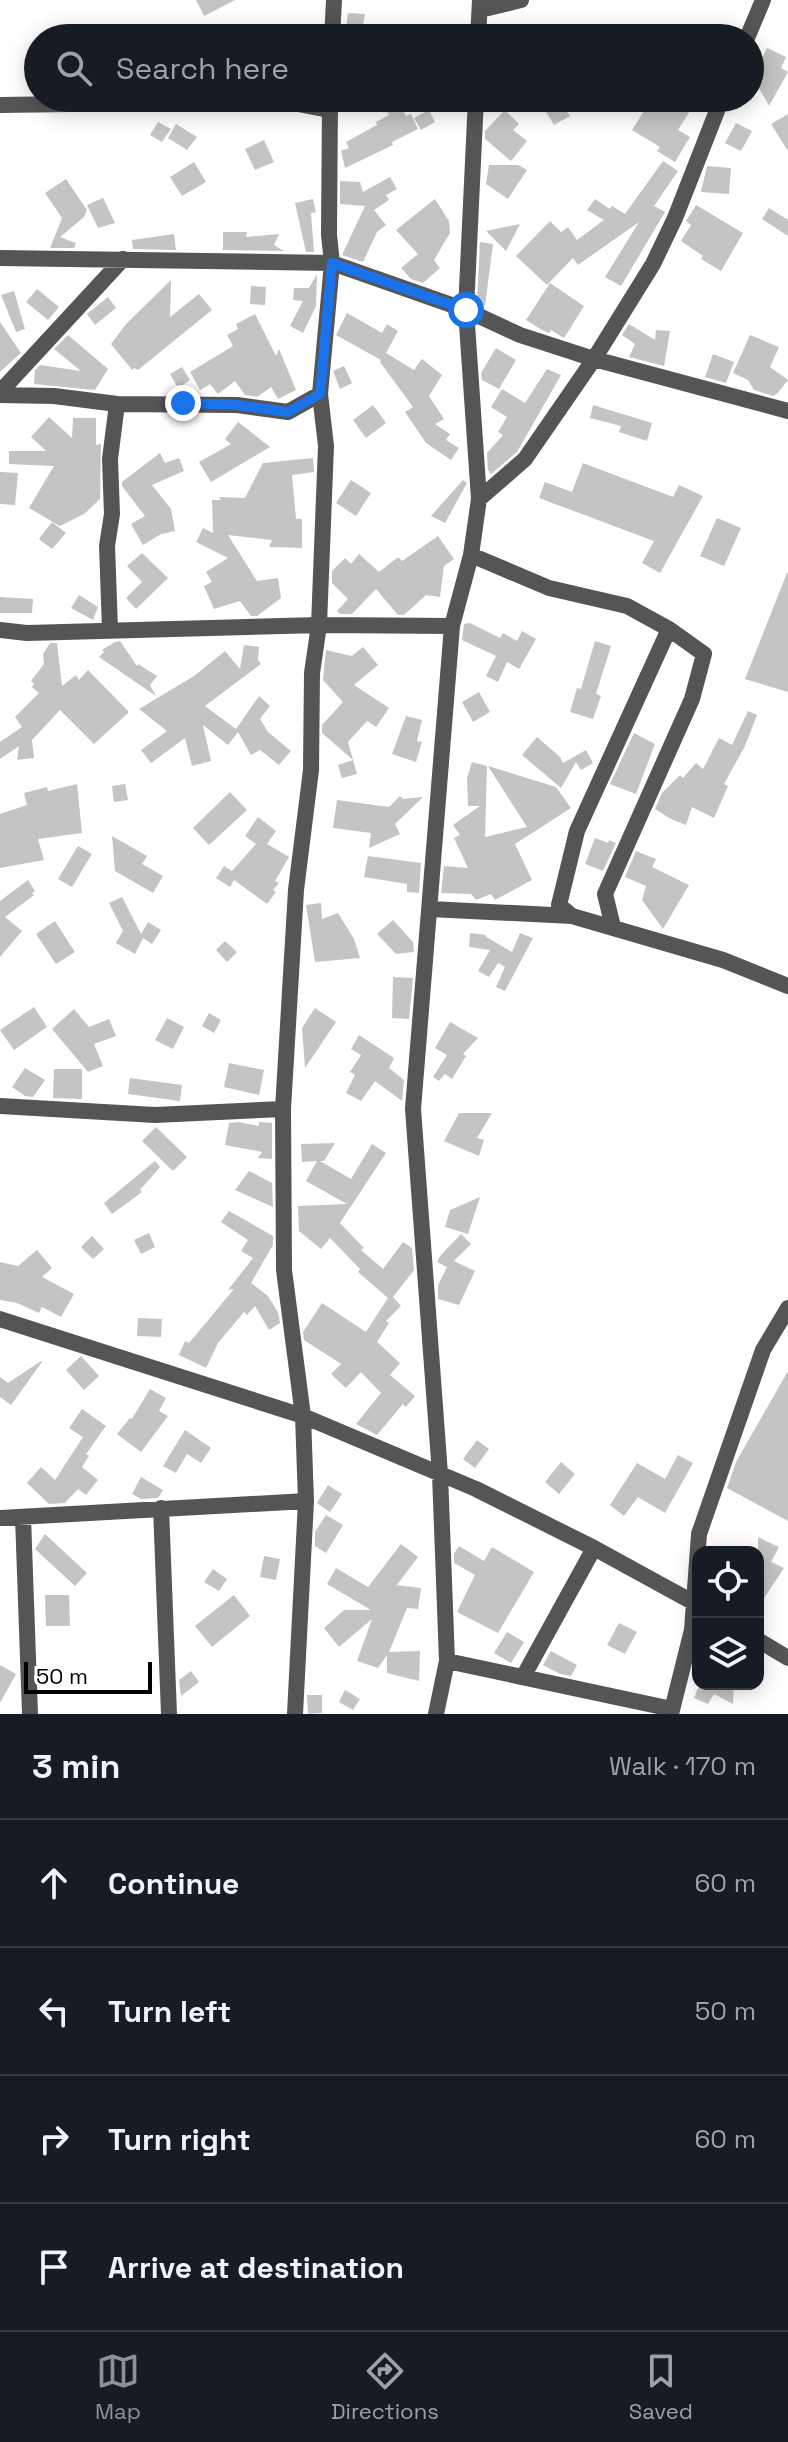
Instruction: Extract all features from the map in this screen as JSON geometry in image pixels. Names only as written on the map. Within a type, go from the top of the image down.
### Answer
[{"type":"street","points":[[333,24],[334,0]]},
{"type":"street","points":[[480,5],[521,0]]},
{"type":"street","points":[[753,24],[763,0]]},
{"type":"street","points":[[0,105],[24,105]]},
{"type":"street","points":[[295,1714],[306,1501],[303,1416],[284,1270],[283,1109],[296,890],[311,770],[312,673],[319,625],[326,446],[320,394],[332,263],[329,235],[330,112]]},
{"type":"street","points":[[436,1714],[447,1661],[440,1474],[413,1109],[452,626],[471,555],[479,499],[466,310],[475,112]]},
{"type":"street","points":[[479,499],[525,459],[594,359],[653,264],[675,218],[717,112]]},
{"type":"street","points":[[0,258],[332,263],[466,310],[520,335],[594,359],[786,407]]},
{"type":"street","points":[[0,393],[123,259]]},
{"type":"street","points":[[0,393],[117,404],[237,405],[288,412],[320,394]]},
{"type":"street","points":[[110,629],[107,546],[112,514],[110,459],[117,404]]},
{"type":"street","points":[[471,555],[549,588],[627,606],[669,629],[704,654],[692,699],[605,894],[613,927]]},
{"type":"street","points":[[0,630],[27,633],[319,625],[452,626]]},
{"type":"street","points":[[572,916],[559,905],[577,831],[669,629]]},
{"type":"street","points":[[430,909],[572,916],[723,960],[788,986]]},
{"type":"street","points":[[0,1106],[155,1115],[283,1109]]},
{"type":"street","points":[[698,1546],[699,1534],[763,1350],[788,1308]]},
{"type":"street","points":[[0,1319],[303,1416],[440,1474],[594,1548],[692,1602]]},
{"type":"street","points":[[0,1518],[306,1501]]},
{"type":"street","points":[[161,1508],[169,1714]]},
{"type":"street","points":[[23,1517],[30,1714]]},
{"type":"street","points":[[523,1677],[594,1548]]},
{"type":"street","points":[[447,1661],[672,1712],[694,1618]]},
{"type":"street","points":[[764,1644],[788,1658]]},
{"type":"building","points":[[196,0],[235,0],[204,16]]},
{"type":"building","points":[[348,13],[365,14],[363,24],[347,24]]},
{"type":"building","points":[[767,48],[786,57],[781,68],[788,72],[769,106],[764,97],[764,54]]},
{"type":"building","points":[[387,112],[404,112],[406,116],[411,114],[418,129],[345,168],[341,151],[349,148],[346,142],[389,115]]},
{"type":"building","points":[[430,112],[435,122],[421,130],[414,118]]},
{"type":"building","points":[[503,112],[507,112],[519,124],[513,130],[527,141],[511,161],[485,139],[485,131]]},
{"type":"building","points":[[546,112],[568,112],[570,116],[554,125]]},
{"type":"building","points":[[643,112],[689,112],[678,130],[690,137],[675,162],[657,151],[660,147],[632,130]]},
{"type":"building","points":[[788,114],[788,151],[771,124]]},
{"type":"building","points":[[158,122],[171,129],[162,142],[150,135]]},
{"type":"building","points":[[736,123],[752,131],[741,151],[725,143]]},
{"type":"building","points":[[176,124],[197,137],[187,150],[168,138]]},
{"type":"building","points":[[264,140],[274,162],[255,170],[245,149]]},
{"type":"building","points":[[663,161],[678,171],[654,206],[665,212],[621,286],[605,277],[639,222],[578,265],[573,258],[547,285],[516,256],[550,221],[561,232],[568,227],[577,240],[604,220],[587,210],[595,199],[625,214]]},
{"type":"building","points":[[194,162],[206,182],[182,196],[170,177]]},
{"type":"building","points":[[489,165],[518,165],[527,170],[508,199],[486,184]]},
{"type":"building","points":[[707,166],[731,168],[729,194],[701,192]]},
{"type":"building","points":[[390,177],[397,189],[386,195],[389,200],[374,210],[386,225],[377,232],[363,262],[342,255],[365,206],[340,204],[340,181],[360,182],[363,192]]},
{"type":"building","points":[[66,179],[87,210],[84,217],[60,237],[76,243],[74,248],[50,248],[62,218],[45,193]]},
{"type":"building","points":[[103,198],[115,223],[98,228],[87,205]]},
{"type":"building","points":[[313,199],[316,212],[311,213],[314,252],[306,252],[295,203]]},
{"type":"building","points":[[435,199],[449,221],[450,233],[434,260],[440,268],[423,283],[411,279],[401,268],[418,254],[396,230]]},
{"type":"building","points":[[696,205],[743,233],[721,271],[681,241],[691,225],[686,221]]},
{"type":"building","points":[[769,208],[788,220],[788,236],[762,219]]},
{"type":"building","points":[[520,224],[506,251],[486,231]]},
{"type":"building","points":[[223,232],[247,232],[246,237],[279,234],[274,245],[284,251],[223,250]]},
{"type":"building","points":[[174,234],[176,250],[133,249],[132,240]]},
{"type":"building","points":[[480,242],[493,244],[485,306],[477,303]]},
{"type":"building","points":[[317,274],[316,306],[303,333],[290,326],[303,301],[293,300],[294,288],[309,288]]},
{"type":"building","points":[[171,280],[170,317],[199,294],[212,310],[138,370],[132,370],[111,344],[126,324]]},
{"type":"building","points":[[550,283],[584,306],[564,338],[526,320]]},
{"type":"building","points":[[251,286],[266,287],[265,305],[250,304]]},
{"type":"building","points":[[37,289],[59,307],[48,320],[26,302]]},
{"type":"building","points":[[14,291],[25,329],[16,332],[1,295]]},
{"type":"building","points":[[108,297],[116,308],[95,325],[87,314]]},
{"type":"building","points":[[347,313],[382,333],[387,324],[398,331],[386,353],[414,370],[422,359],[442,375],[429,396],[444,419],[435,424],[450,434],[446,440],[459,448],[451,460],[426,443],[405,412],[413,407],[381,360],[336,335]]},
{"type":"building","points":[[255,314],[276,356],[279,349],[296,390],[278,399],[271,387],[257,397],[245,395],[235,381],[218,394],[210,384],[200,390],[190,372],[233,346],[227,335],[238,329],[236,324]]},
{"type":"building","points":[[0,322],[21,353],[0,372]]},
{"type":"building","points":[[629,324],[655,340],[656,330],[670,331],[664,366],[629,357],[635,344],[622,335]]},
{"type":"building","points":[[68,335],[108,369],[95,390],[34,384],[35,370],[40,365],[81,371],[54,349]]},
{"type":"building","points":[[750,335],[779,347],[770,367],[788,380],[773,396],[754,390],[748,380],[733,373]]},
{"type":"building","points":[[496,348],[516,360],[499,389],[482,380],[481,373]]},
{"type":"building","points":[[713,354],[734,362],[726,383],[705,377]]},
{"type":"building","points":[[344,366],[352,383],[340,389],[333,371]]},
{"type":"building","points":[[182,367],[190,380],[178,388],[170,374]]},
{"type":"building","points":[[547,369],[561,375],[517,452],[491,474],[487,453],[503,435],[498,432],[507,417],[491,407],[502,389],[525,403]]},
{"type":"building","points":[[373,405],[386,423],[366,438],[353,420]]},
{"type":"building","points":[[593,405],[652,423],[647,441],[619,432],[621,426],[590,418]]},
{"type":"building","points":[[49,417],[72,438],[73,418],[96,418],[96,445],[101,444],[100,499],[84,514],[60,526],[29,508],[54,466],[9,464],[9,451],[46,451],[31,437]]},
{"type":"building","points":[[238,422],[270,447],[211,482],[199,462],[231,444],[225,439]]},
{"type":"building","points":[[160,453],[165,463],[179,458],[184,471],[152,485],[171,509],[175,531],[161,534],[143,545],[131,524],[145,516],[122,482]]},
{"type":"building","points":[[313,458],[314,472],[292,475],[296,519],[302,519],[302,548],[269,547],[272,540],[228,535],[257,581],[278,578],[281,598],[257,616],[251,616],[240,601],[214,609],[204,586],[212,582],[206,572],[228,558],[196,542],[203,528],[213,533],[212,500],[221,500],[219,497],[245,498],[263,463]]},
{"type":"building","points":[[583,463],[673,497],[679,485],[703,496],[660,573],[642,563],[654,541],[539,498],[545,482],[572,492]]},
{"type":"building","points":[[0,472],[18,473],[15,505],[0,504]]},
{"type":"building","points":[[351,480],[371,493],[356,516],[336,503]]},
{"type":"building","points":[[463,480],[467,483],[445,523],[431,516]]},
{"type":"building","points":[[717,518],[741,528],[724,566],[700,556]]},
{"type":"building","points":[[52,522],[66,533],[52,549],[39,539]]},
{"type":"building","points":[[438,536],[454,559],[444,566],[440,597],[426,595],[404,615],[398,615],[376,589],[352,614],[337,611],[348,599],[332,583],[332,571],[345,558],[351,564],[359,554],[379,572],[398,557],[402,561]]},
{"type":"building","points":[[142,553],[168,578],[136,609],[126,598],[142,582],[127,566]]},
{"type":"building","points":[[788,573],[788,692],[745,679]]},
{"type":"building","points":[[79,595],[98,607],[93,620],[71,608]]},
{"type":"building","points":[[0,597],[33,599],[32,613],[0,613]]},
{"type":"building","points":[[470,623],[500,638],[503,633],[517,641],[522,631],[536,639],[519,669],[507,662],[498,682],[486,676],[496,656],[462,640],[464,624]]},
{"type":"building","points":[[120,641],[137,666],[157,676],[150,685],[156,696],[99,657],[104,652],[102,650]]},
{"type":"building","points":[[595,641],[611,646],[596,694],[601,696],[593,719],[570,712],[577,688],[581,689]]},
{"type":"building","points":[[50,643],[57,643],[62,686],[76,675],[79,680],[88,670],[129,712],[94,744],[60,710],[32,740],[34,758],[17,760],[19,746],[0,759],[0,742],[22,727],[15,717],[39,693],[32,687],[34,684],[31,681],[44,664],[43,654]]},
{"type":"building","points":[[244,645],[259,647],[258,660],[261,664],[205,706],[236,729],[259,696],[270,706],[260,719],[268,732],[291,751],[279,765],[260,750],[251,755],[238,732],[228,745],[203,725],[211,761],[192,766],[185,738],[151,763],[141,750],[167,731],[139,709],[194,676],[225,651],[240,669]]},
{"type":"building","points":[[363,647],[378,665],[354,685],[389,708],[376,727],[367,721],[348,742],[357,774],[342,778],[338,765],[353,760],[322,733],[322,725],[343,702],[323,680],[326,650],[352,656]]},
{"type":"building","points":[[479,692],[490,712],[473,722],[462,702]]},
{"type":"building","points":[[748,711],[757,715],[745,746],[724,784],[728,786],[714,818],[692,807],[686,825],[655,809],[662,793],[680,775],[683,778],[696,763],[703,769],[719,738],[732,745]]},
{"type":"building","points":[[406,716],[422,720],[417,741],[422,742],[416,762],[392,754]]},
{"type":"building","points":[[634,733],[655,744],[636,794],[610,784]]},
{"type":"building","points":[[537,737],[563,763],[586,750],[593,763],[581,770],[576,762],[561,788],[522,755]]},
{"type":"building","points":[[472,762],[487,766],[485,837],[527,827],[488,766],[556,787],[571,808],[515,844],[532,880],[495,900],[491,894],[476,900],[471,894],[441,893],[444,866],[468,868],[454,838],[460,835],[453,825],[480,806],[468,806],[467,778]]},
{"type":"building","points":[[77,784],[82,833],[38,839],[44,860],[0,868],[0,814],[27,805],[24,793]]},
{"type":"building","points":[[125,784],[128,800],[114,802],[112,786]]},
{"type":"building","points":[[230,792],[247,810],[209,845],[193,828]]},
{"type":"building","points":[[400,796],[403,799],[423,797],[395,824],[400,834],[369,848],[371,833],[333,828],[337,800],[389,807]]},
{"type":"building","points":[[258,817],[276,831],[267,844],[289,857],[275,881],[279,883],[273,890],[276,892],[267,904],[234,880],[230,887],[216,878],[224,866],[232,871],[256,844],[245,836]]},
{"type":"building","points":[[112,836],[147,856],[142,864],[163,876],[153,893],[115,871]]},
{"type":"building","points":[[595,838],[616,843],[603,871],[585,864]]},
{"type":"building","points":[[78,846],[92,854],[72,887],[58,879]]},
{"type":"building","points":[[636,851],[656,859],[652,867],[689,885],[663,929],[642,900],[646,886],[625,877]]},
{"type":"building","points":[[368,856],[421,863],[419,893],[407,892],[407,884],[364,877]]},
{"type":"building","points":[[28,880],[35,891],[32,893],[34,895],[5,917],[22,931],[0,957],[0,901]]},
{"type":"building","points":[[122,897],[141,934],[148,922],[161,930],[152,944],[143,938],[135,954],[116,943],[123,931],[109,903]]},
{"type":"building","points":[[321,903],[322,919],[338,913],[354,939],[360,958],[315,962],[306,905]]},
{"type":"building","points":[[393,920],[413,942],[414,952],[396,954],[377,934]]},
{"type":"building","points":[[55,921],[75,952],[56,964],[36,934]]},
{"type":"building","points":[[470,933],[486,935],[512,952],[520,933],[533,938],[505,991],[496,987],[505,967],[498,963],[489,977],[478,971],[490,950],[469,947]]},
{"type":"building","points":[[225,941],[237,952],[227,962],[216,950]]},
{"type":"building","points":[[393,977],[413,978],[409,1019],[392,1018]]},
{"type":"building","points":[[34,1007],[47,1027],[14,1050],[0,1030]]},
{"type":"building","points":[[315,1008],[336,1022],[305,1068],[302,1028]]},
{"type":"building","points":[[74,1009],[89,1027],[109,1019],[116,1036],[94,1044],[103,1066],[88,1072],[52,1029]]},
{"type":"building","points":[[209,1013],[221,1020],[214,1033],[202,1026]]},
{"type":"building","points":[[167,1018],[184,1027],[173,1049],[155,1040]]},
{"type":"building","points":[[450,1022],[478,1038],[463,1054],[466,1056],[452,1079],[445,1074],[439,1081],[433,1077],[447,1055],[435,1048]]},
{"type":"building","points":[[359,1035],[394,1058],[389,1068],[404,1080],[402,1101],[375,1081],[361,1101],[346,1093],[355,1075],[350,1072],[361,1055],[351,1049]]},
{"type":"building","points":[[229,1063],[264,1070],[259,1095],[224,1087]]},
{"type":"building","points":[[25,1068],[45,1080],[33,1097],[25,1096],[12,1087]]},
{"type":"building","points":[[54,1069],[82,1069],[82,1099],[53,1098]]},
{"type":"building","points":[[130,1078],[182,1085],[180,1101],[128,1094]]},
{"type":"building","points":[[459,1113],[492,1113],[477,1138],[484,1140],[479,1156],[444,1141]]},
{"type":"building","points":[[259,1122],[272,1123],[272,1159],[258,1158],[262,1152],[225,1145],[229,1123],[259,1126]]},
{"type":"building","points":[[156,1127],[187,1157],[173,1171],[142,1141]]},
{"type":"building","points":[[335,1143],[324,1161],[320,1161],[351,1179],[372,1144],[386,1153],[340,1223],[364,1248],[361,1250],[383,1269],[403,1242],[412,1248],[414,1270],[393,1297],[401,1306],[386,1321],[389,1323],[377,1342],[400,1363],[390,1375],[415,1396],[406,1407],[403,1404],[377,1435],[356,1424],[381,1393],[361,1372],[346,1388],[331,1374],[341,1364],[304,1340],[303,1332],[322,1303],[366,1332],[388,1298],[358,1272],[360,1269],[330,1238],[321,1249],[299,1231],[298,1206],[347,1204],[306,1181],[317,1161],[302,1162],[301,1144]]},
{"type":"building","points":[[155,1161],[160,1167],[140,1190],[142,1192],[112,1214],[104,1203]]},
{"type":"building","points":[[249,1171],[272,1183],[273,1207],[235,1190]]},
{"type":"building","points":[[480,1197],[468,1234],[445,1227],[450,1210]]},
{"type":"building","points":[[229,1211],[273,1236],[273,1245],[251,1283],[268,1296],[278,1312],[280,1323],[269,1330],[255,1306],[247,1315],[244,1312],[218,1343],[206,1368],[179,1355],[185,1341],[189,1343],[234,1289],[228,1290],[253,1258],[241,1251],[248,1240],[221,1222]]},
{"type":"building","points":[[149,1233],[155,1247],[141,1254],[134,1240]]},
{"type":"building","points":[[461,1234],[471,1244],[454,1261],[475,1271],[459,1305],[438,1299],[438,1285],[447,1267],[437,1262]]},
{"type":"building","points":[[92,1236],[104,1249],[93,1259],[81,1247]]},
{"type":"building","points":[[37,1250],[52,1268],[42,1277],[74,1294],[61,1317],[42,1307],[39,1313],[17,1303],[0,1300],[0,1262],[18,1266]]},
{"type":"building","points":[[138,1318],[162,1319],[161,1337],[137,1336]]},
{"type":"building","points":[[81,1356],[99,1376],[84,1390],[66,1370]]},
{"type":"building","points":[[41,1361],[11,1405],[0,1397],[0,1377],[8,1383]]},
{"type":"building","points":[[788,1371],[788,1521],[727,1488],[736,1462]]},
{"type":"building","points":[[150,1389],[166,1398],[159,1411],[168,1416],[141,1452],[117,1434],[132,1419]]},
{"type":"building","points":[[82,1409],[106,1426],[86,1454],[89,1456],[82,1467],[98,1480],[86,1495],[78,1489],[65,1503],[49,1504],[27,1483],[41,1467],[55,1480],[83,1437],[69,1428]]},
{"type":"building","points":[[185,1430],[211,1448],[201,1463],[187,1454],[176,1473],[163,1466]]},
{"type":"building","points":[[477,1440],[489,1449],[475,1468],[463,1459]]},
{"type":"building","points":[[678,1455],[693,1463],[665,1513],[638,1497],[624,1516],[610,1505],[637,1463],[665,1479]]},
{"type":"building","points":[[561,1462],[575,1474],[559,1494],[545,1482]]},
{"type":"building","points":[[141,1477],[163,1490],[158,1498],[141,1499],[132,1494]]},
{"type":"building","points":[[328,1485],[342,1494],[330,1512],[317,1503]]},
{"type":"building","points":[[326,1515],[343,1525],[326,1553],[315,1546],[315,1532]]},
{"type":"building","points":[[45,1534],[87,1573],[75,1586],[35,1549]]},
{"type":"building","points":[[758,1537],[779,1547],[771,1562],[784,1568],[764,1598],[764,1546],[758,1546]]},
{"type":"building","points":[[401,1544],[418,1557],[397,1585],[421,1588],[418,1609],[407,1608],[389,1652],[420,1651],[419,1681],[387,1673],[387,1655],[378,1668],[357,1661],[372,1619],[339,1647],[324,1628],[344,1610],[371,1610],[327,1584],[336,1568],[368,1587]]},
{"type":"building","points":[[459,1546],[484,1561],[492,1547],[534,1572],[498,1633],[457,1612],[475,1575],[454,1563],[454,1554]]},
{"type":"building","points":[[264,1556],[280,1559],[276,1580],[260,1577]]},
{"type":"building","points":[[213,1569],[227,1579],[219,1591],[204,1582]]},
{"type":"building","points":[[45,1595],[69,1595],[70,1626],[46,1626]]},
{"type":"building","points":[[234,1595],[250,1616],[212,1647],[195,1626]]},
{"type":"building","points":[[619,1623],[637,1632],[625,1654],[607,1645]]},
{"type":"building","points":[[507,1632],[524,1642],[511,1663],[494,1653]]},
{"type":"building","points":[[551,1651],[577,1665],[571,1676],[543,1665]]},
{"type":"building","points":[[0,1665],[16,1674],[0,1703]]},
{"type":"building","points":[[191,1671],[199,1682],[181,1696],[179,1680]]},
{"type":"building","points":[[345,1690],[360,1699],[353,1710],[339,1702]]},
{"type":"building","points":[[697,1690],[734,1690],[733,1704],[714,1694],[708,1704],[694,1698]]},
{"type":"building","points":[[307,1695],[322,1695],[322,1713],[308,1714]]},
{"type":"route","points":[[183,403],[237,405],[288,412],[320,394],[332,263],[466,310]]}]
